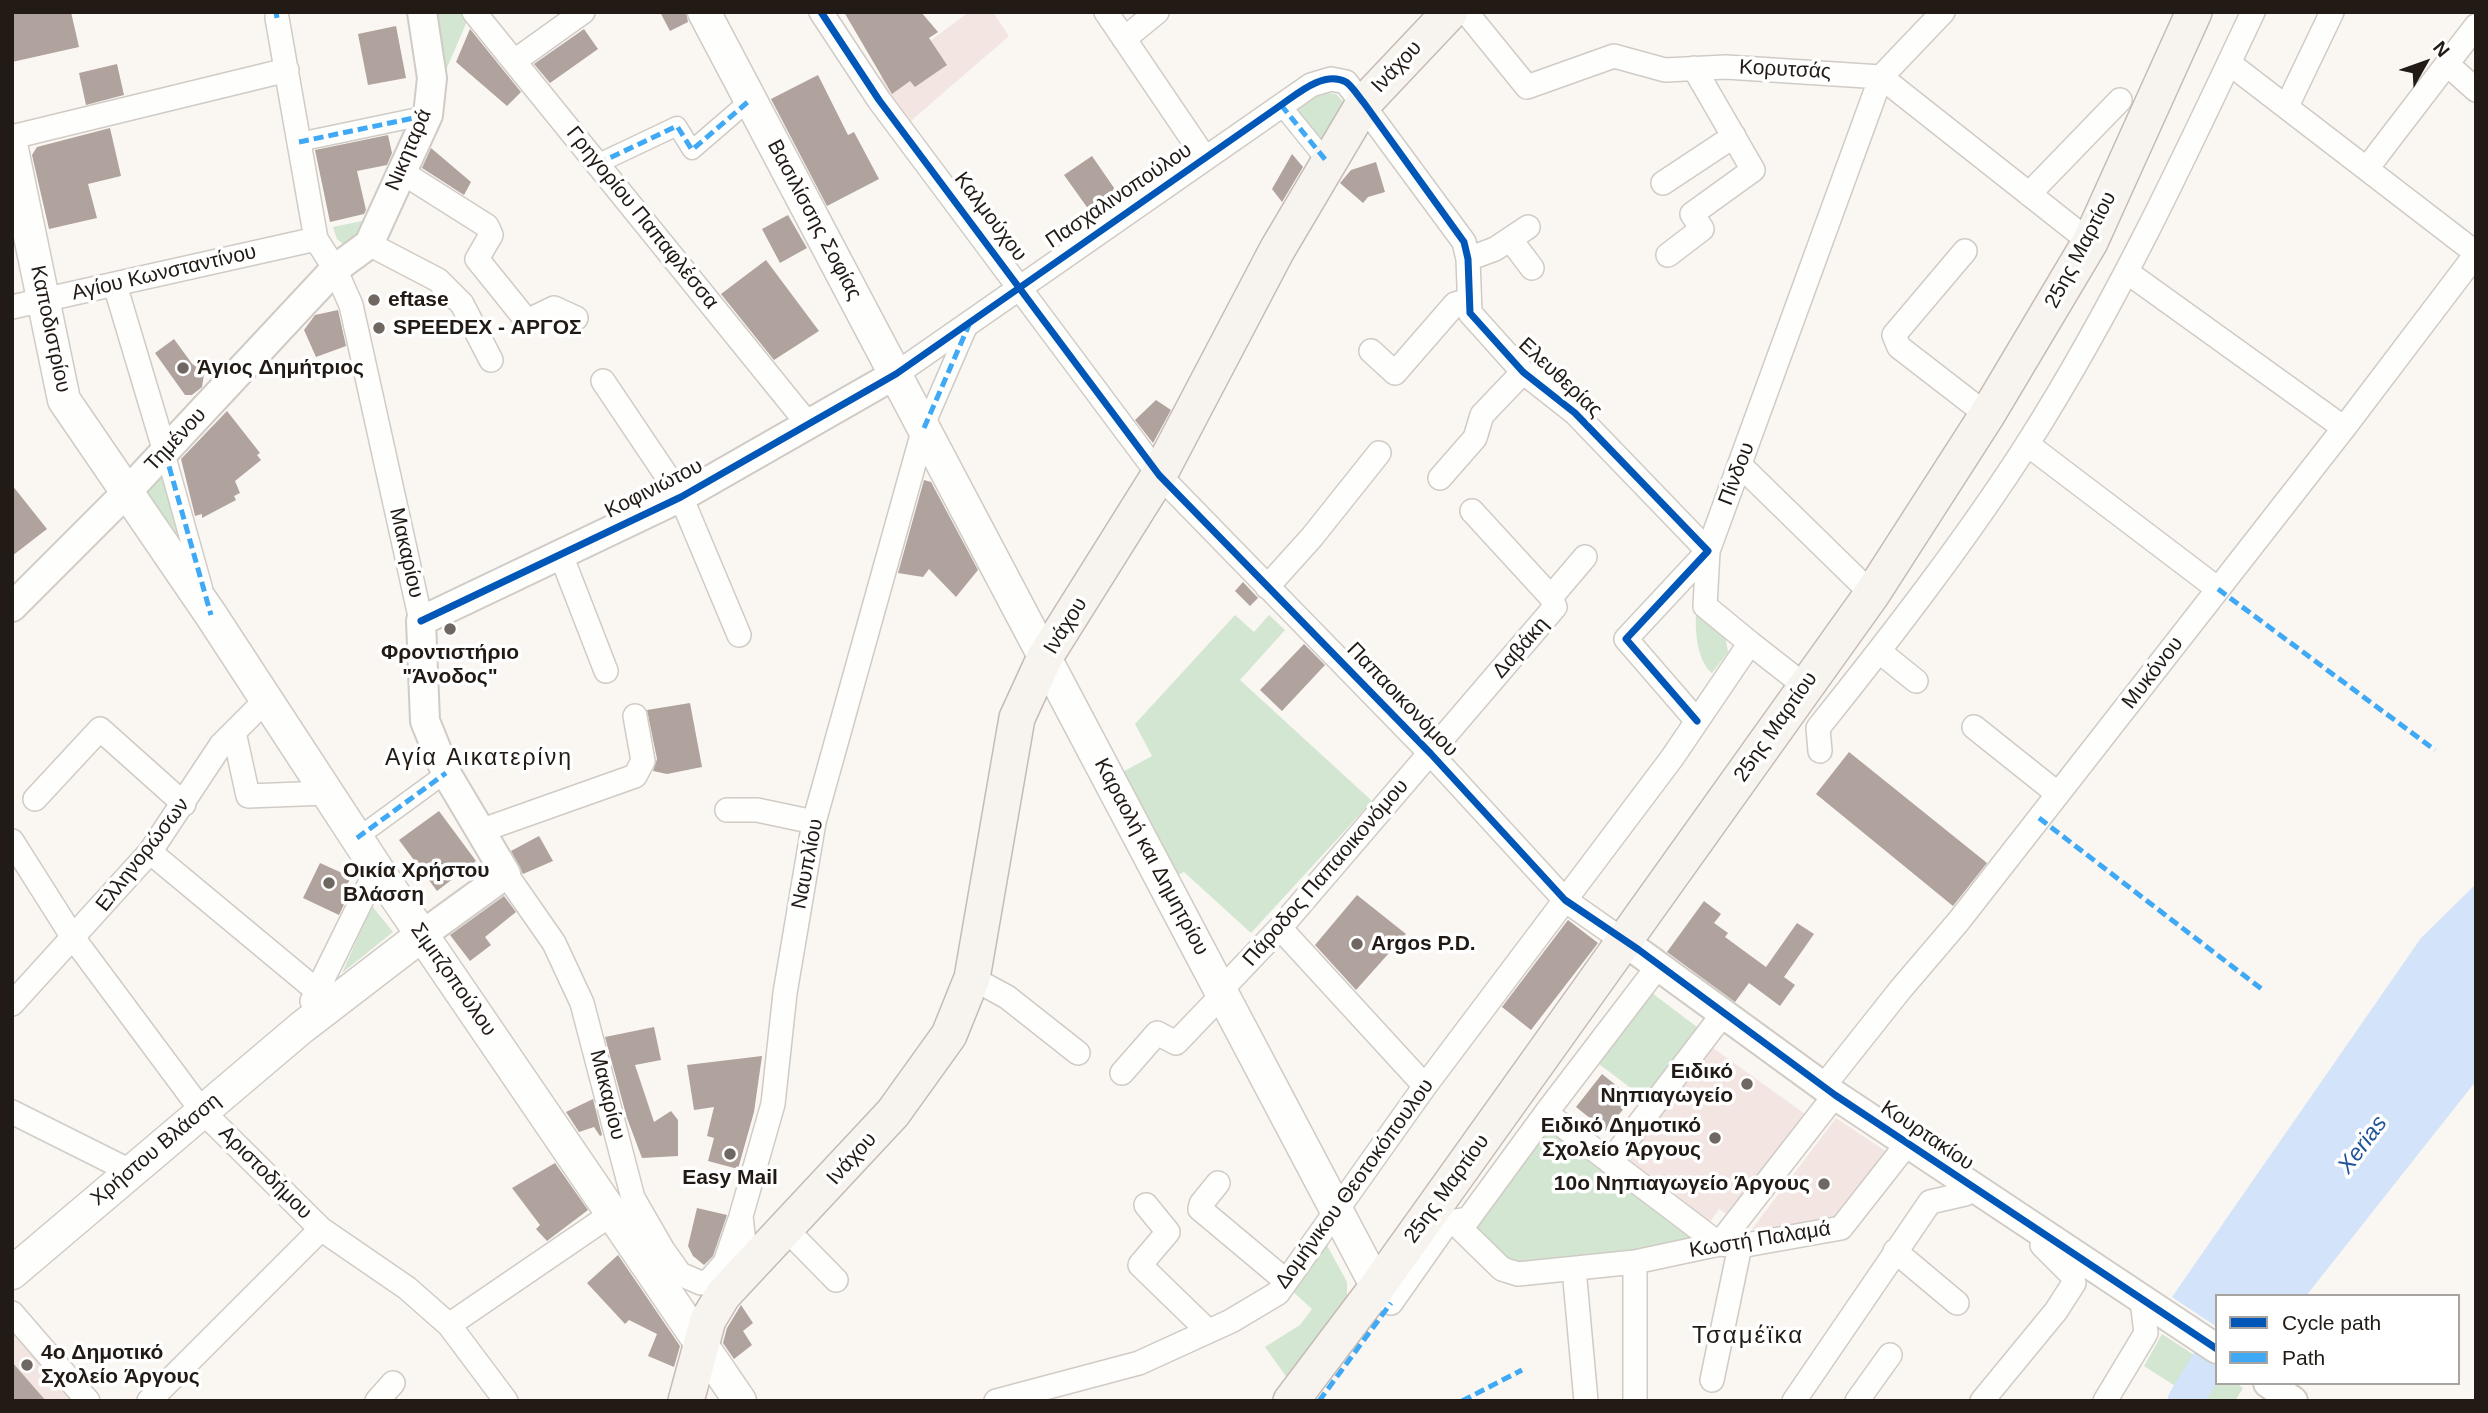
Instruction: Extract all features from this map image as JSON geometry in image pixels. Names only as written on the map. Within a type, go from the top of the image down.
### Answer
[{"type":"main road","name":"Βασιλίσσης Σοφίας","points":[[704,12],[924,428]]},
{"type":"main road","name":"Ινάχου","points":[[757,1261],[893,1113],[924,1074],[949,1035],[972,978],[1017,718],[1045,657],[1159,475],[1278,250],[1364,103],[1450,12]]},
{"type":"main road","name":"25ης Μαρτίου","points":[[1291,1401],[1384,1295],[1625,942],[1872,594],[1987,415],[2090,242],[2194,12]]},
{"type":"main road","name":"Καποδιστρίου","points":[[12,149],[64,400],[126,493]]},
{"type":"main road","name":"Καραολή και Δημητρίου","points":[[924,428],[1337,1211],[1384,1295]]},
{"type":"main road","name":"Σιμιτζοπούλου","points":[[126,493],[211,615],[377,869],[740,1401]]},
{"type":"main road","name":"Χρήστου Βλάσση","points":[[12,1273],[301,1028],[422,935]]},
{"type":"main road","points":[[686,1401],[708,1320],[723,1295],[757,1261]]},
{"type":"street","name":"Γρηγορίου Παπαφλέσσα","points":[[474,12],[516,60],[808,424]]},
{"type":"street","points":[[516,60],[583,12]]},
{"type":"street","name":"Καλμούχου","points":[[821,12],[879,100],[1020,285],[1159,475]]},
{"type":"street","points":[[1106,12],[1205,159]]},
{"type":"street","points":[[1124,39],[1157,12]]},
{"type":"street","name":"Κορυτσάς","points":[[1466,12],[1527,87],[1614,56],[1665,70],[1805,70],[1881,77]]},
{"type":"street","name":"Πίνδου","points":[[1750,643],[1705,606],[1708,551],[1881,77],[1943,12]]},
{"type":"street","points":[[1820,751],[1818,728],[1880,652],[2027,444],[2127,272],[2253,12]]},
{"type":"street","points":[[2287,106],[2332,12]]},
{"type":"street","name":"Νικηταρά","points":[[369,244],[400,171],[428,115],[432,78],[421,13]]},
{"type":"street","points":[[276,15],[316,239]]},
{"type":"street","points":[[2368,167],[2476,26]]},
{"type":"street","points":[[2229,63],[2368,167],[2476,253]]},
{"type":"street","points":[[2447,64],[2476,90]]},
{"type":"street","points":[[1668,255],[1702,229],[1692,214],[1753,170],[1695,68]]},
{"type":"street","points":[[12,137],[287,71]]},
{"type":"street","points":[[1881,77],[2090,242]]},
{"type":"street","name":"Πασχαλινοπούλου","points":[[896,374],[971,319],[1311,85],[1331,79],[1346,82],[1364,103]]},
{"type":"street","points":[[597,164],[677,126],[692,150],[750,100]]},
{"type":"street","points":[[2029,194],[2120,100]]},
{"type":"street","name":"Ελευθερίας","points":[[1364,103],[1464,242],[1468,259],[1470,313],[1523,372],[1574,413],[1708,551]]},
{"type":"street","points":[[1280,105],[1328,163]]},
{"type":"street","points":[[299,142],[428,115]]},
{"type":"street","points":[[1664,183],[1734,136]]},
{"type":"street","points":[[400,171],[487,226],[491,235],[477,259],[527,321],[554,308],[576,318]]},
{"type":"street","points":[[1468,259],[1482,255],[1519,233],[1532,268]]},
{"type":"street","name":"Μακαρίου","points":[[316,239],[335,269],[351,305],[421,621],[425,721],[446,773],[506,874],[554,943],[582,1003],[633,1198],[680,1274],[701,1283],[716,1276],[725,1264],[741,1216]]},
{"type":"street","name":"Αγίου Κωνσταντίνου","points":[[12,307],[316,239]]},
{"type":"street","points":[[335,269],[369,244],[438,280],[462,304],[491,360]]},
{"type":"street","points":[[1965,251],[1894,335],[1899,347],[1987,415]]},
{"type":"street","name":"Μυκόνου","points":[[1729,1245],[1829,1091],[2344,428],[2476,253]]},
{"type":"street","name":"Τημένου","points":[[12,607],[126,493],[335,269]]},
{"type":"street","points":[[2127,272],[2344,428]]},
{"type":"street","points":[[115,285],[165,452]]},
{"type":"street","points":[[1371,351],[1395,373],[1455,304],[1469,300]]},
{"type":"street","name":"Ναυπλίου","points":[[757,1261],[744,1243],[741,1216],[773,1104],[785,993],[814,822],[924,428],[971,319]]},
{"type":"street","points":[[1440,478],[1475,438],[1482,415],[1523,372]]},
{"type":"street","name":"Κοφινιώτου","points":[[421,621],[681,497],[896,374]]},
{"type":"street","points":[[603,381],[681,497],[739,635]]},
{"type":"street","points":[[2027,444],[2218,589]]},
{"type":"street","name":"Σιμιτζοπούλου","points":[[165,452],[211,615]]},
{"type":"street","points":[[1267,587],[1312,537],[1379,453]]},
{"type":"street","points":[[1741,466],[1872,594]]},
{"type":"street","name":"Παπαοικονόμου","points":[[1159,475],[1431,754],[1565,900],[1625,942]]},
{"type":"street","name":"Δαβάκη","points":[[1431,754],[1555,607],[1552,597],[1472,512]]},
{"type":"street","points":[[1697,721],[1626,639],[1708,551]]},
{"type":"street","points":[[561,555],[606,671]]},
{"type":"street","points":[[1552,597],[1584,557]]},
{"type":"street","points":[[1565,900],[1697,721],[1750,643],[1805,686]]},
{"type":"street","points":[[1880,652],[1916,681]]},
{"type":"street","name":"Ελληνορώσων","points":[[12,1004],[74,939],[150,852],[221,745],[266,700]]},
{"type":"street","points":[[480,831],[635,776],[643,761],[635,716]]},
{"type":"street","points":[[1974,727],[2058,794]]},
{"type":"street","points":[[35,799],[100,729],[184,804]]},
{"type":"street","points":[[234,732],[248,796],[327,793]]},
{"type":"street","name":"Πάροδος Παπαοικονόμου","points":[[1122,1073],[1157,1033],[1176,1043],[1431,754]]},
{"type":"street","points":[[357,838],[446,773]]},
{"type":"street","points":[[727,810],[757,810],[814,822]]},
{"type":"street","name":"Αριστοδήμου","points":[[12,841],[74,939],[202,1111],[321,1229],[407,1288],[449,1325],[506,1401]]},
{"type":"street","points":[[150,852],[316,990]]},
{"type":"street","name":"Χρήστου Βλάσση","points":[[301,1028],[316,990],[377,869]]},
{"type":"street","name":"Χρήστου Βλάσση","points":[[422,935],[506,874]]},
{"type":"street","name":"Δομήνικου Θεοτοκόπουλου","points":[[996,1401],[1139,1363],[1208,1331],[1278,1293],[1425,1086],[1565,900]]},
{"type":"street","points":[[1280,928],[1425,1086]]},
{"type":"street","name":"Κουρτακίου","points":[[1625,942],[1829,1091],[2215,1348]]},
{"type":"street","points":[[1384,1295],[1448,1222],[1465,1224],[1658,965]]},
{"type":"street","points":[[972,978],[1007,997],[1078,1053]]},
{"type":"street","points":[[1610,1162],[1723,1014]]},
{"type":"street","points":[[12,1112],[130,1171]]},
{"type":"street","points":[[1546,1113],[1610,1162],[1729,1245],[1712,1380]]},
{"type":"street","name":"Κωστή Παλαμά","points":[[1465,1224],[1502,1269],[1518,1274],[1636,1262],[1841,1228],[1907,1144]]},
{"type":"street","points":[[449,1325],[608,1204],[627,1176]]},
{"type":"street","points":[[1219,1183],[1201,1204],[1200,1209],[1286,1281]]},
{"type":"street","points":[[1794,1401],[1895,1251],[1934,1199],[1965,1194],[1973,1188]]},
{"type":"street","points":[[1146,1205],[1168,1232],[1140,1265],[1208,1331]]},
{"type":"street","points":[[149,1401],[321,1229]]},
{"type":"street","points":[[786,1230],[836,1280]]},
{"type":"street","points":[[1982,1401],[2056,1311],[2074,1283],[2072,1275],[2042,1245],[2043,1235]]},
{"type":"street","points":[[1895,1251],[1957,1303]]},
{"type":"street","points":[[1635,1401],[1636,1262]]},
{"type":"street","points":[[1574,1269],[1586,1401]]},
{"type":"street","points":[[2105,1401],[2146,1333],[2151,1307]]},
{"type":"street","points":[[12,1313],[88,1401]]},
{"type":"street","points":[[1857,1401],[1890,1356]]},
{"type":"street","points":[[377,1401],[393,1383]]},
{"type":"street","points":[[2271,1385],[2293,1401]]},
{"type":"shaded area","points":[[969,12],[993,12],[1009,36],[905,126],[872,84]]},
{"type":"shaded area","name":"Ειδικό Δημοτικό Σχολείο Άργους","points":[[1709,1045],[1805,1114],[1731,1217],[1719,1209],[1709,1223],[1625,1162]]},
{"type":"shaded area","name":"10ο Νηπιαγωγείο Άργους","points":[[1836,1118],[1887,1152],[1836,1216],[1757,1233],[1752,1229]]},
{"type":"shaded area","name":"4ο Δημοτικό Σχολείο Άργους","points":[[12,1330],[73,1401],[12,1401]]},
{"type":"green space","points":[[434,12],[471,12],[440,84]]},
{"type":"green space","points":[[1320,92],[1336,94],[1349,108],[1324,155],[1287,108]]},
{"type":"green space","points":[[362,221],[362,232],[347,247],[337,239],[333,227]]},
{"type":"green space","points":[[162,475],[185,560],[140,502]]},
{"type":"green space","points":[[1696,614],[1725,636],[1728,652],[1712,673],[1700,654]]},
{"type":"green space","points":[[1235,615],[1254,632],[1269,615],[1285,630],[1240,680],[1372,801],[1251,933],[1184,872],[1172,878],[1117,775],[1152,756],[1135,724]]},
{"type":"green space","points":[[372,906],[393,932],[342,973]]},
{"type":"green space","points":[[1648,990],[1701,1030],[1648,1101],[1595,1061]]},
{"type":"green space","points":[[1549,1124],[1707,1242],[1574,1263],[1506,1263],[1469,1229]]},
{"type":"green space","points":[[1323,1238],[1347,1282],[1347,1297],[1288,1379],[1265,1347],[1300,1325],[1312,1309],[1290,1289]]},
{"type":"green space","points":[[2162,1334],[2215,1369],[2215,1385],[2239,1385],[2243,1388],[2235,1401],[2199,1401],[2144,1366]]},
{"type":"water","points":[[2476,884],[2476,1081],[2308,1294],[2215,1294],[2215,1326],[2172,1297],[2421,938]]},
{"type":"building","points":[[12,12],[71,12],[79,47],[12,62]]},
{"type":"building","points":[[660,12],[686,12],[688,22],[670,31]]},
{"type":"building","points":[[844,12],[921,12],[938,32],[929,38],[947,65],[915,87],[910,81],[892,94]]},
{"type":"building","points":[[396,26],[406,78],[368,85],[358,34]]},
{"type":"building","points":[[470,29],[521,92],[507,106],[456,62]]},
{"type":"building","points":[[584,29],[598,49],[550,83],[534,64]]},
{"type":"building","points":[[117,64],[124,95],[86,105],[79,73]]},
{"type":"building","points":[[818,75],[848,135],[854,132],[879,179],[827,206],[771,99]]},
{"type":"building","points":[[110,128],[121,176],[88,184],[97,218],[49,229],[32,155],[37,147]]},
{"type":"building","points":[[388,135],[392,153],[387,165],[357,171],[366,210],[364,214],[330,222],[315,150]]},
{"type":"building","points":[[431,148],[471,182],[464,195],[422,168]]},
{"type":"building","points":[[1292,154],[1303,167],[1282,202],[1272,189]]},
{"type":"building","points":[[1092,156],[1121,198],[1094,217],[1064,175]]},
{"type":"building","points":[[1376,162],[1385,192],[1368,197],[1363,203],[1340,183],[1351,170]]},
{"type":"building","points":[[788,215],[807,248],[780,263],[762,229]]},
{"type":"building","points":[[766,260],[819,331],[774,360],[721,294]]},
{"type":"building","points":[[338,310],[346,346],[316,357],[304,330],[315,315]]},
{"type":"building","name":"Άγιος Δημήτριος","points":[[174,339],[193,365],[196,362],[204,374],[202,387],[192,395],[185,395],[155,353]]},
{"type":"building","points":[[1156,400],[1171,410],[1153,443],[1135,420]]},
{"type":"building","points":[[227,411],[260,453],[257,455],[261,460],[235,481],[240,493],[234,496],[236,500],[202,518],[202,514],[195,516],[181,459]]},
{"type":"building","points":[[924,480],[931,482],[978,570],[956,597],[929,569],[923,577],[898,573]]},
{"type":"building","points":[[12,485],[47,529],[12,556]]},
{"type":"building","points":[[1243,582],[1258,598],[1250,606],[1235,591]]},
{"type":"building","points":[[1304,644],[1325,665],[1282,711],[1260,690]]},
{"type":"building","points":[[690,703],[702,767],[667,774],[653,771],[657,759],[647,710]]},
{"type":"building","points":[[1849,752],[1987,863],[1953,906],[1816,794]]},
{"type":"building","points":[[439,811],[476,861],[437,891],[399,840]]},
{"type":"building","points":[[539,836],[553,861],[523,874],[511,851]]},
{"type":"building","name":"Οικία Χρήστου Βλάσση","points":[[320,863],[351,877],[345,889],[350,892],[339,915],[303,898]]},
{"type":"building","name":"Argos P.D.","points":[[1357,895],[1406,934],[1356,990],[1315,945]]},
{"type":"building","points":[[504,896],[516,912],[485,937],[491,945],[470,961],[450,935]]},
{"type":"building","points":[[1704,901],[1721,914],[1714,923],[1728,933],[1725,937],[1766,967],[1797,923],[1814,934],[1784,977],[1795,985],[1780,1006],[1749,983],[1735,1002],[1667,952]]},
{"type":"building","points":[[1568,920],[1598,943],[1531,1030],[1502,1007]]},
{"type":"building","points":[[654,1027],[661,1060],[635,1065],[654,1122],[671,1111],[678,1120],[678,1156],[642,1158],[627,1118],[605,1037]]},
{"type":"building","points":[[762,1056],[754,1112],[738,1169],[708,1161],[714,1138],[707,1136],[714,1107],[694,1110],[687,1065]]},
{"type":"building","points":[[1602,1074],[1632,1098],[1606,1131],[1576,1107]]},
{"type":"building","points":[[593,1099],[602,1135],[600,1136],[594,1127],[579,1132],[566,1112]]},
{"type":"building","points":[[555,1163],[588,1210],[547,1241],[536,1229],[540,1225],[512,1188]]},
{"type":"building","points":[[697,1208],[727,1215],[713,1256],[704,1265],[693,1256],[688,1246]]},
{"type":"building","points":[[618,1255],[680,1346],[674,1367],[648,1356],[657,1334],[629,1320],[625,1324],[587,1283]]},
{"type":"building","points":[[741,1305],[753,1323],[743,1331],[752,1345],[734,1359],[723,1343],[727,1328]]},
{"type":"building","points":[[12,1362],[46,1401],[12,1401]]},
{"type":"waterway","name":"Xerias","points":[[2185,1401],[2215,1352]]},
{"type":"marked path","points":[[276,12],[277,18]]},
{"type":"marked path","points":[[597,164],[677,126],[692,150],[750,100]]},
{"type":"marked path","points":[[1281,105],[1328,163]]},
{"type":"marked path","points":[[299,142],[428,115]]},
{"type":"marked path","points":[[924,428],[969,325]]},
{"type":"marked path","points":[[165,452],[211,615]]},
{"type":"marked path","points":[[2218,589],[2435,750]]},
{"type":"marked path","points":[[357,838],[446,773]]},
{"type":"marked path","points":[[2039,818],[2263,990]]},
{"type":"marked path","points":[[1319,1401],[1391,1303]]},
{"type":"marked path","points":[[1462,1401],[1522,1370]]},
{"type":"cycle path","points":[[821,12],[879,100],[1159,475],[1431,754],[1565,900],[1639,950],[1835,1095],[2215,1348]]},
{"type":"cycle path","points":[[421,621],[681,497],[896,374],[1303,90],[1320,81],[1338,79],[1346,82],[1355,92],[1464,242],[1468,259],[1470,313],[1523,372],[1575,413],[1708,551],[1626,639],[1697,721]]},
{"type":"place","name":"eftase","points":[[374,300]]},
{"type":"place","name":"SPEEDEX - ΑΡΓΟΣ","points":[[379,328]]},
{"type":"place","name":"Άγιος Δημήτριος","points":[[183,368]]},
{"type":"place","name":"Φροντιστήριο \"Άνοδος\"","points":[[450,629]]},
{"type":"place","name":"Οικία Χρήστου Βλάσση","points":[[329,883]]},
{"type":"place","name":"Argos P.D.","points":[[1357,944]]},
{"type":"place","name":"Ειδικό Νηπιαγωγείο","points":[[1747,1084]]},
{"type":"place","name":"Ειδικό Δημοτικό Σχολείο Άργους","points":[[1715,1138]]},
{"type":"place","name":"Easy Mail","points":[[730,1154]]},
{"type":"place","name":"10ο Νηπιαγωγείο Άργους","points":[[1824,1184]]},
{"type":"place","name":"4ο Δημοτικό Σχολείο Άργους","points":[[27,1365]]},
{"type":"district","name":"Αγία Αικατερίνη","points":[[479,759]]},
{"type":"district","name":"Τσαμέϊκα","points":[[1748,1336]]}]
